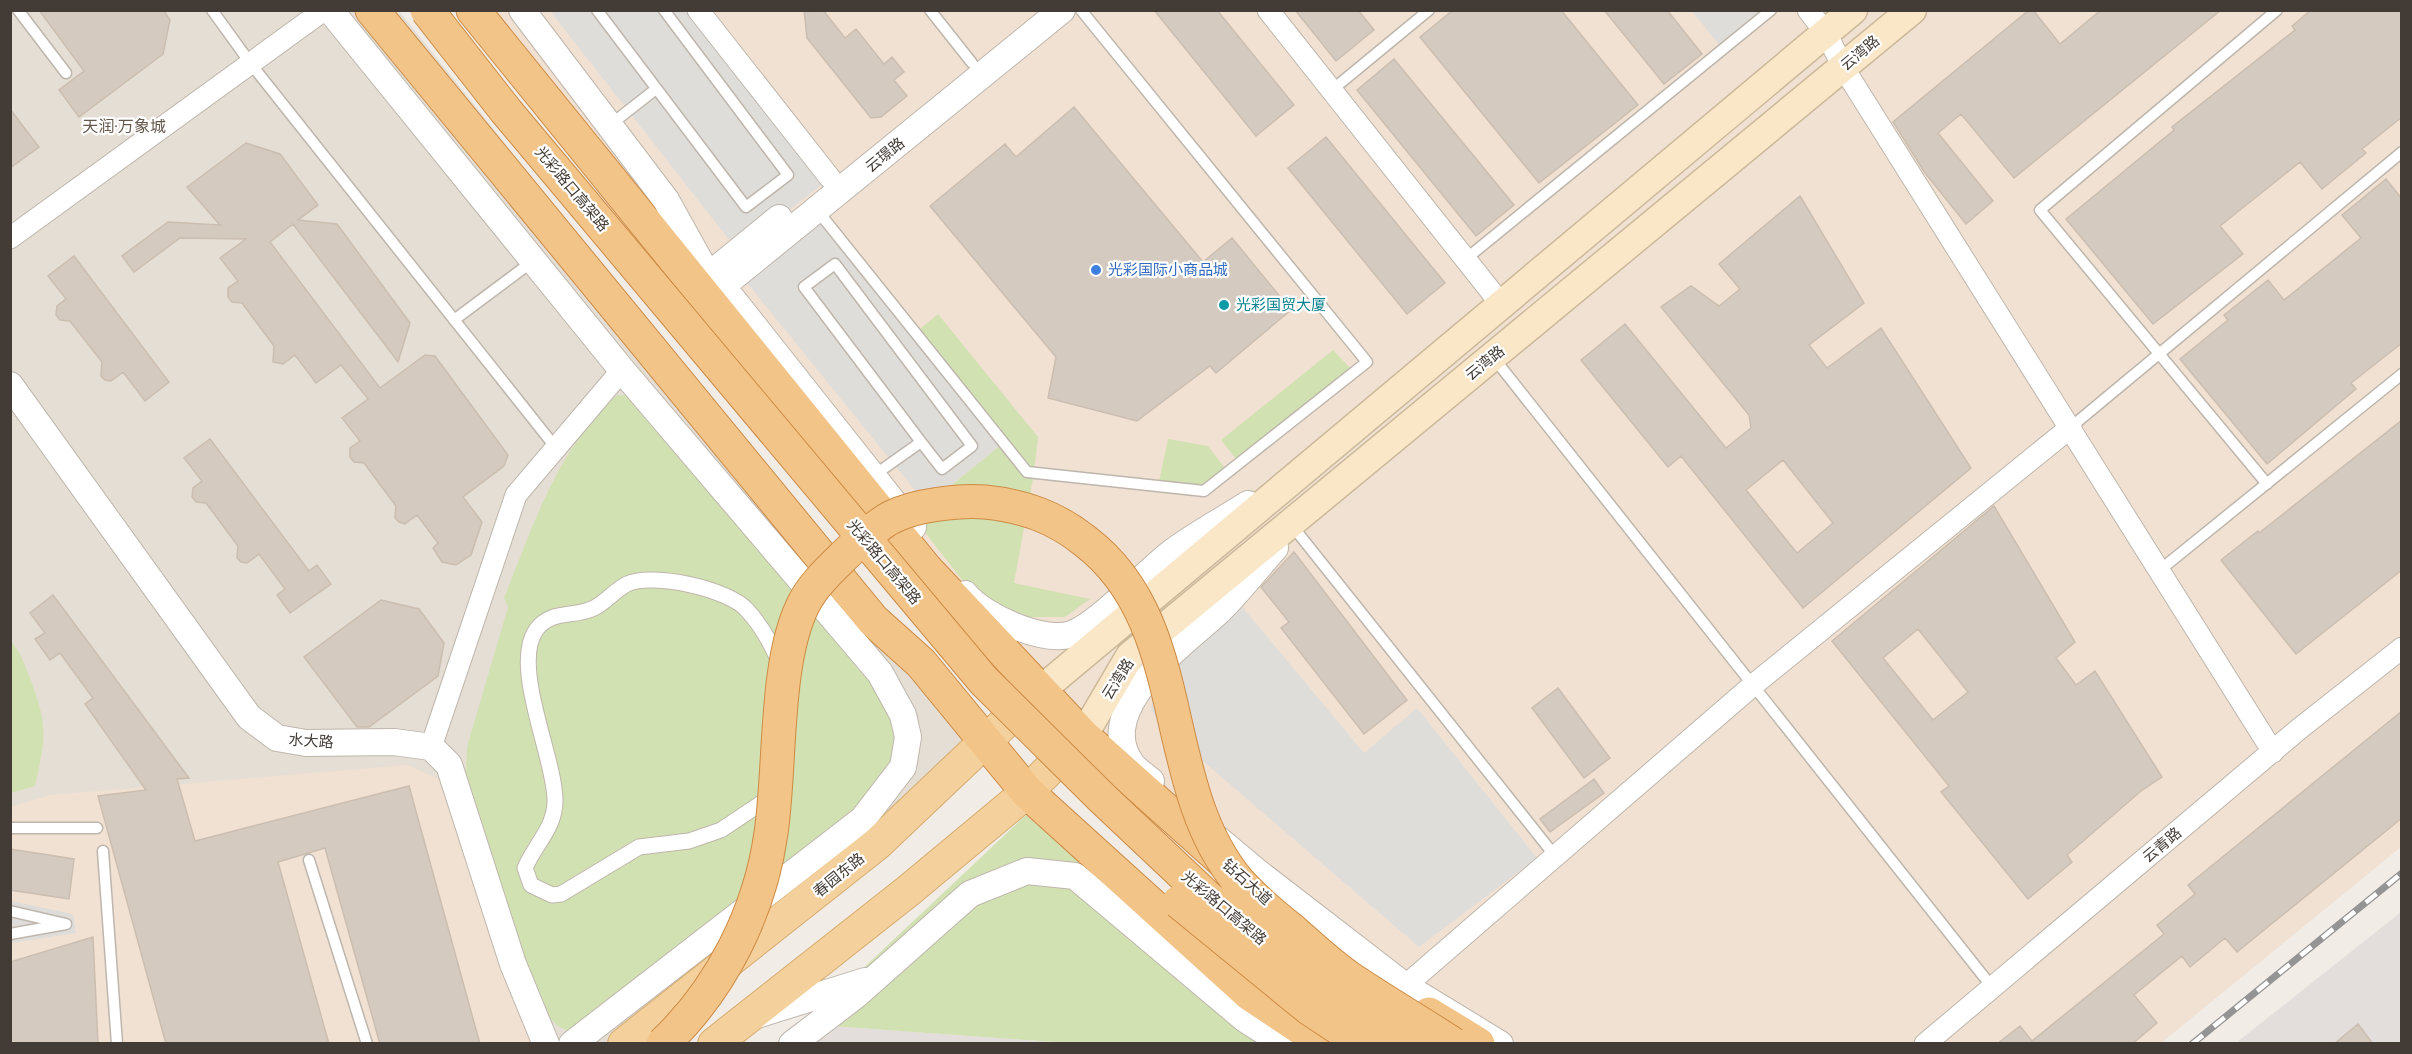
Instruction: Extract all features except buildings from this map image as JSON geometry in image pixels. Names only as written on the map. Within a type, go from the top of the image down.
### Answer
[{"type":"highway","points":[[372,10],[873,620],[921,663],[1027,792],[1250,994],[1325,1044]]},
{"type":"highway","name":"光彩路口高架路","points":[[402,10],[491,124],[968,693],[1084,813],[1193,915],[1310,1009],[1363,1044]]},
{"type":"highway","name":"光彩路口高架路","points":[[427,10],[506,111],[984,681],[1101,798],[1207,897],[1325,988],[1409,1044]]},
{"type":"highway","name":"钻石大道","points":[[473,10],[626,197],[708,281],[925,568],[1083,736],[1296,927],[1362,972],[1478,1044]]},
{"type":"highway","points":[[663,1044],[705,998],[743,930],[758,895],[771,837],[791,633],[805,600],[826,573],[857,543],[892,517],[938,504],[979,502],[1016,506],[1038,513],[1068,527],[1105,556],[1133,594],[1149,625],[1159,655],[1196,799],[1214,843],[1238,880],[1272,914],[1346,975],[1453,1044]]},
{"type":"main road","points":[[1040,691],[1853,10]]},
{"type":"main road","name":"云湾路","points":[[1083,736],[1130,656],[1912,10]]},
{"type":"main road","name":"春园东路","points":[[624,1044],[878,844],[1040,691]]},
{"type":"main road","points":[[714,1044],[751,1017],[1027,792],[1083,736]]},
{"type":"street","points":[[10,238],[324,10]]},
{"type":"street","points":[[330,10],[622,370],[880,673]]},
{"type":"street","points":[[522,10],[666,200],[708,281],[873,477],[975,607],[1010,624],[1051,636],[1072,634],[1094,619],[1172,552],[1302,470]]},
{"type":"street","points":[[698,10],[830,178]]},
{"type":"street","name":"云璟路","points":[[708,281],[1036,10]]},
{"type":"street","name":"云璟路","points":[[708,281],[817,210],[1062,10]]},
{"type":"street","points":[[1268,10],[1467,258],[1501,304]]},
{"type":"street","points":[[1808,10],[1826,33],[1843,67],[2273,752]]},
{"type":"street","points":[[546,1044],[513,964],[449,765],[431,747],[516,495],[622,370]]},
{"type":"street","name":"水大路","points":[[10,385],[249,717],[276,738],[306,743],[394,742],[431,747]]},
{"type":"street","points":[[658,412],[746,465]]},
{"type":"street","points":[[1405,986],[1752,686],[2071,427]]},
{"type":"street","points":[[1322,496],[1219,610],[1151,673],[1127,708],[1122,741],[1133,765],[1256,871],[1362,972]]},
{"type":"street","points":[[776,785],[763,801],[721,830],[688,841],[639,847],[561,894],[552,896],[531,885],[525,868],[532,851],[548,833],[555,800],[527,661],[536,631],[552,616],[592,609],[629,583],[668,581],[709,588],[746,608],[771,643],[786,678]]},
{"type":"street","points":[[572,1044],[863,819],[903,767],[908,737],[903,715],[880,673],[849,590]]},
{"type":"street","name":"云青路","points":[[1924,1044],[2273,752],[2402,648]]},
{"type":"street","points":[[792,1044],[876,977],[970,894],[1027,871],[1075,876],[1245,1019],[1284,1044]]},
{"type":"street","points":[[1256,871],[1405,986],[1500,1044]]},
{"type":"street","points":[[1163,951],[1250,994]]},
{"type":"street","points":[[751,1017],[876,977]]},
{"type":"lane","points":[[18,10],[66,73]]},
{"type":"lane","points":[[212,10],[251,64],[556,448]]},
{"type":"lane","points":[[597,10],[746,207],[788,175],[664,10]]},
{"type":"lane","points":[[930,10],[972,63]]},
{"type":"lane","points":[[817,210],[1027,472],[1204,490],[1367,362],[1081,10]]},
{"type":"lane","points":[[1332,90],[1429,10]]},
{"type":"lane","points":[[1467,258],[1771,10]]},
{"type":"lane","points":[[2266,484],[2040,210],[2277,10]]},
{"type":"lane","points":[[610,125],[656,89]]},
{"type":"lane","points":[[2071,427],[2402,153]]},
{"type":"lane","points":[[454,320],[533,261]]},
{"type":"lane","points":[[835,264],[972,446],[942,469],[921,442],[804,287],[835,264]]},
{"type":"lane","points":[[1493,357],[1992,987]]},
{"type":"lane","points":[[2160,570],[2402,374]]},
{"type":"lane","points":[[873,477],[921,442]]},
{"type":"lane","points":[[1294,528],[1555,856]]},
{"type":"lane","points":[[10,828],[97,828]]},
{"type":"lane","points":[[104,851],[117,1044]]},
{"type":"lane","points":[[309,860],[367,1044]]},
{"type":"lane","points":[[10,911],[66,924],[10,934]]},
{"type":"shaded area","points":[[10,11],[399,11],[984,742],[624,1043],[11,1043]]},
{"type":"shaded area","points":[[473,11],[2401,11],[2401,847],[2161,1043],[1478,1043],[1083,736]]},
{"type":"shaded area","points":[[550,11],[698,11],[830,178],[738,251]]},
{"type":"shaded area","points":[[1692,11],[1764,11],[1720,46]]},
{"type":"shaded area","points":[[817,210],[1003,443],[927,505],[739,273]]},
{"type":"shaded area","points":[[1239,603],[1364,753],[1417,708],[1537,858],[1419,947],[1161,725],[1151,710],[1156,681]]},
{"type":"shaded area","points":[[407,765],[443,781],[532,1044],[11,1044],[11,807],[50,795]]},
{"type":"shaded area","points":[[11,901],[73,914],[76,933],[11,943]]},
{"type":"shaded area","points":[[2401,912],[2401,1043],[2236,1043]]},
{"type":"shaded area","points":[[804,1024],[1068,1043],[773,1044]]},
{"type":"green space","points":[[938,314],[1038,437],[1034,473],[1014,583],[1090,599],[1065,617],[1019,617],[980,603],[913,517],[1003,443],[915,333]]},
{"type":"green space","points":[[1333,350],[1354,372],[1239,463],[1221,440]]},
{"type":"green space","points":[[617,395],[631,396],[827,626],[899,717],[898,763],[883,785],[580,1030],[572,1031],[559,1027],[537,999],[466,772],[467,747],[508,607],[504,598],[537,517],[549,490],[578,439]]},
{"type":"green space","points":[[1168,439],[1208,446],[1228,472],[1204,491],[1158,486]]},
{"type":"green space","points":[[11,641],[20,654],[40,708],[43,743],[35,786],[11,793]]},
{"type":"green space","points":[[1026,815],[1217,986],[1313,1043],[1068,1043],[804,1024]]},
{"type":"railway","points":[[2192,1044],[2402,873]]},
{"type":"place","name":"光彩国际小商品城","points":[[1096,270]]},
{"type":"place","name":"光彩国贸大厦","points":[[1224,305]]},
{"type":"district","name":"天润·万象城","points":[[124,126]]}]
